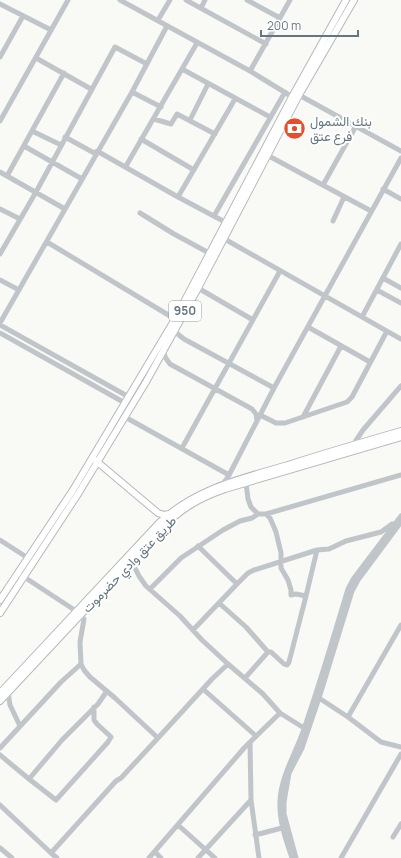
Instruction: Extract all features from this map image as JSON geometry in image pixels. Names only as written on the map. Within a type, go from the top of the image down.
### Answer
[{"type":"main road","name":"950","points":[[0,612],[28,558],[73,490],[94,462],[209,253],[221,237],[225,222],[296,97],[346,0]]},
{"type":"main road","name":"950","points":[[317,58],[354,0]]},
{"type":"main road","name":"950","points":[[0,600],[20,575],[125,417],[164,351],[198,288],[221,237],[267,155],[296,97]]},
{"type":"main road","name":"طريق عتق وادي حضرموت","points":[[0,701],[158,524],[169,514],[221,485],[401,431]]},
{"type":"main road","name":"طريق عتق وادي حضرموت","points":[[0,692],[170,519],[197,498],[401,437]]},
{"type":"main road","points":[[94,462],[158,513],[164,515],[169,514]]},
{"type":"main road","points":[[94,462],[154,514],[158,524]]},
{"type":"street","points":[[120,0],[285,92],[400,148]]},
{"type":"street","points":[[133,7],[136,0]]},
{"type":"street","points":[[158,20],[170,0]]},
{"type":"street","points":[[186,0],[266,44]]},
{"type":"street","points":[[201,8],[205,0]]},
{"type":"street","points":[[247,0],[280,18]]},
{"type":"street","points":[[250,72],[290,0]]},
{"type":"street","points":[[0,121],[36,58],[65,1]]},
{"type":"street","points":[[0,4],[51,30]]},
{"type":"street","points":[[0,57],[23,16]]},
{"type":"street","points":[[127,400],[0,324],[168,26]]},
{"type":"street","points":[[126,166],[197,43]]},
{"type":"street","points":[[0,254],[2,245],[36,192],[115,46],[147,64]]},
{"type":"street","points":[[36,58],[91,89]]},
{"type":"street","points":[[182,70],[270,118]]},
{"type":"street","points":[[7,176],[64,73]]},
{"type":"street","points":[[190,120],[208,84]]},
{"type":"street","points":[[132,92],[161,107]]},
{"type":"street","points":[[214,216],[285,92]]},
{"type":"street","points":[[178,197],[235,98]]},
{"type":"street","points":[[154,119],[171,124],[177,114],[215,134]]},
{"type":"street","points":[[323,185],[356,126]]},
{"type":"street","points":[[32,131],[61,145]]},
{"type":"street","points":[[65,137],[126,166],[178,197],[225,222]]},
{"type":"street","points":[[141,139],[194,170]]},
{"type":"street","points":[[24,146],[82,179]]},
{"type":"street","points":[[267,155],[371,211]]},
{"type":"street","points":[[221,485],[226,481],[230,474],[274,388],[401,158]]},
{"type":"street","points":[[0,172],[65,208]]},
{"type":"street","points":[[384,189],[401,199]]},
{"type":"street","points":[[333,221],[344,197]]},
{"type":"street","points":[[0,208],[20,219]]},
{"type":"street","points":[[140,213],[209,253]]},
{"type":"street","points":[[221,237],[401,339]]},
{"type":"street","points":[[47,242],[174,319]]},
{"type":"street","points":[[362,316],[401,244]]},
{"type":"street","points":[[182,448],[280,270]]},
{"type":"street","points":[[383,278],[401,288]]},
{"type":"street","points":[[0,280],[19,290]]},
{"type":"street","points":[[198,288],[253,320]]},
{"type":"street","points":[[377,290],[401,303]]},
{"type":"street","points":[[308,327],[370,362]]},
{"type":"street","points":[[260,415],[279,424],[345,403],[349,400],[387,331]]},
{"type":"street","points":[[174,332],[184,339],[274,388]]},
{"type":"street","points":[[0,333],[127,400]]},
{"type":"street","points":[[303,417],[342,346]]},
{"type":"street","points":[[164,351],[164,357],[170,364],[253,410],[256,414],[257,421]]},
{"type":"street","points":[[353,445],[363,430],[401,386]]},
{"type":"street","points":[[125,417],[230,474],[238,480]]},
{"type":"street","points":[[150,589],[181,558],[240,521],[252,518],[258,514],[266,514],[401,475]]},
{"type":"street","points":[[246,483],[248,499],[251,507],[258,514]]},
{"type":"street","points":[[193,630],[248,573],[271,563],[317,550],[329,549],[346,541],[381,532],[390,526],[401,511]]},
{"type":"street","points":[[266,514],[270,518],[276,532],[281,553],[282,571],[288,580],[291,595],[296,594],[306,596]]},
{"type":"street","points":[[292,858],[282,828],[280,801],[286,772],[298,746],[318,689],[348,590],[354,578],[401,516]]},
{"type":"street","points":[[296,858],[284,814],[284,802],[290,773],[302,748],[352,591],[358,580],[401,522]]},
{"type":"street","points":[[0,540],[28,558]]},
{"type":"street","points":[[198,546],[238,584]]},
{"type":"street","points":[[219,603],[246,627],[268,652],[271,652],[279,661],[287,665],[317,550]]},
{"type":"street","points":[[131,560],[139,576],[150,589],[180,616],[228,664],[263,694],[280,712],[304,728]]},
{"type":"street","points":[[20,575],[78,613],[84,619],[80,642],[84,670],[158,738]]},
{"type":"street","points":[[348,717],[401,625]]},
{"type":"street","points":[[245,678],[268,652]]},
{"type":"street","points":[[0,748],[61,682],[82,664]]},
{"type":"street","points":[[51,853],[116,780],[121,778],[228,664]]},
{"type":"street","points":[[203,689],[256,736]]},
{"type":"street","points":[[29,779],[107,691]]},
{"type":"street","points":[[8,692],[10,705],[20,726]]},
{"type":"street","points":[[319,698],[348,717],[381,742],[401,747]]},
{"type":"street","points":[[0,755],[56,800],[111,737],[94,720],[94,707]]},
{"type":"street","points":[[150,858],[250,742],[280,712]]},
{"type":"street","points":[[250,742],[251,800],[259,858]]},
{"type":"street","points":[[340,858],[401,754]]},
{"type":"street","points":[[198,858],[251,800]]},
{"type":"street","points":[[0,805],[57,858]]},
{"type":"street","points":[[393,837],[401,824]]},
{"type":"street","points":[[178,825],[215,858]]},
{"type":"street","points":[[256,835],[282,828]]},
{"type":"street","points":[[0,848],[12,858]]},
{"type":"street","points":[[155,852],[161,858]]},
{"type":"place","name":"بنك الشمول فرع عتق","points":[[294,128]]}]
